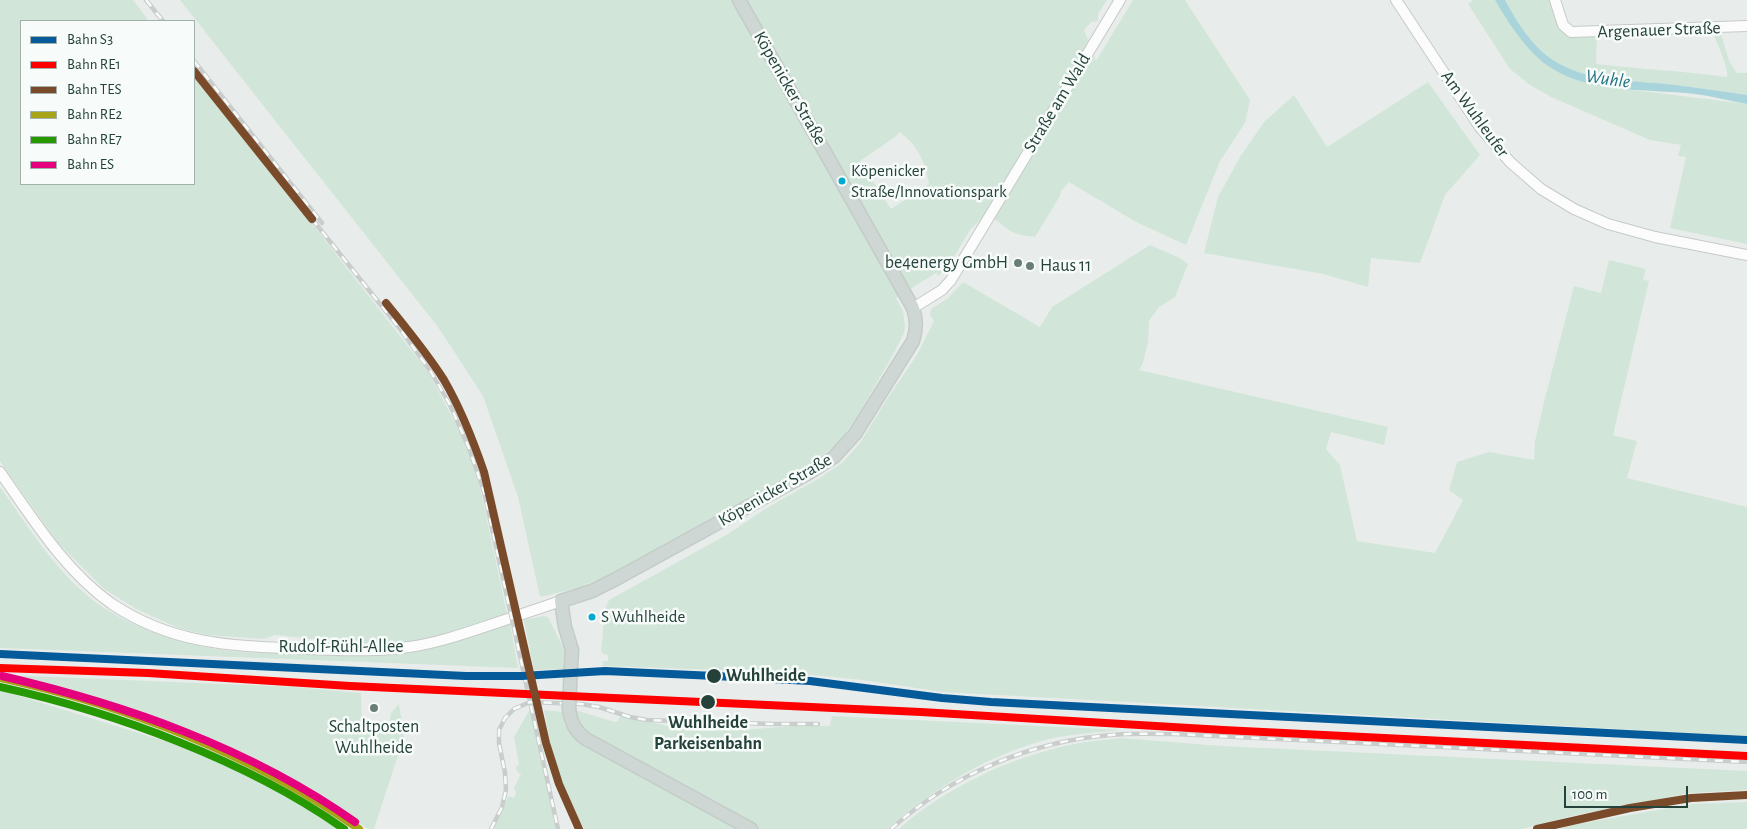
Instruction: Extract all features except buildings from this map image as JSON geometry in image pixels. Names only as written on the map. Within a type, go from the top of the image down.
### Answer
[{"type":"main road","name":"Köpenicker Straße","points":[[561,601],[599,588],[616,579],[809,473],[834,456],[855,434],[913,341],[917,319],[913,308],[739,0]]},
{"type":"main road","points":[[561,601],[565,627],[572,650],[569,710],[570,721],[574,729],[586,739],[751,829]]},
{"type":"street","name":"Straße am Wald","points":[[913,308],[949,283],[1120,0]]},
{"type":"street","name":"Am Wuhleufer","points":[[1396,0],[1479,126],[1510,162],[1541,189],[1584,214],[1608,224],[1655,237],[1747,256]]},
{"type":"street","name":"Argenauer Straße","points":[[1555,0],[1563,25],[1571,32],[1747,26]]},
{"type":"street","name":"Rudolf-Rühl-Allee","points":[[0,472],[60,554],[111,603],[134,616],[176,635],[201,642],[259,647],[347,650],[393,649],[444,640],[561,601]]},
{"type":"green space","points":[[0,0],[133,0],[148,20],[20,20],[20,185],[195,185],[195,78],[429,373],[468,448],[481,492],[507,614],[440,637],[399,644],[353,643],[275,635],[264,639],[208,635],[181,629],[138,610],[104,589],[58,543],[0,461]]},
{"type":"green space","points":[[180,0],[1107,0],[1098,14],[1098,21],[1091,22],[1084,30],[1096,61],[1133,0],[1185,0],[1250,100],[1245,123],[1220,161],[1186,245],[1136,222],[1069,182],[1061,191],[1060,196],[1035,237],[1016,233],[996,220],[982,218],[970,230],[948,267],[938,276],[936,273],[896,298],[903,311],[904,333],[857,417],[841,440],[804,467],[613,573],[578,588],[540,597],[518,497],[483,396],[438,327]],"holes":[[[900,132],[920,155],[929,184],[891,209],[860,161]]]},
{"type":"green space","points":[[1473,0],[1495,0],[1544,62],[1609,87],[1747,104],[1747,244],[1670,228],[1686,157],[1678,156],[1681,145],[1650,140],[1551,97],[1530,85],[1510,69],[1468,4]]},
{"type":"green space","points":[[1505,0],[1552,0],[1568,34],[1577,37],[1597,36],[1596,64],[1727,77],[1725,63],[1714,35],[1721,34],[1729,61],[1737,73],[1747,73],[1747,95],[1677,85],[1604,78],[1574,70],[1559,64],[1534,43]]},
{"type":"green space","points":[[1428,82],[1480,155],[1445,195],[1420,263],[1371,258],[1368,287],[1323,274],[1204,253],[1218,197],[1240,157],[1264,122],[1294,95],[1327,147]]},
{"type":"green space","name":"Wuhlheide","points":[[1150,245],[1180,258],[1188,264],[1175,297],[1159,307],[1149,321],[1148,342],[1143,363],[1139,370],[1388,427],[1384,445],[1331,432],[1326,449],[1340,465],[1357,541],[1435,553],[1463,500],[1449,490],[1457,462],[1489,452],[1534,460],[1535,441],[1574,286],[1601,293],[1609,260],[1646,269],[1643,280],[1649,281],[1613,435],[1637,441],[1627,478],[1747,507],[1747,736],[943,692],[862,680],[783,672],[603,666],[603,661],[608,661],[608,655],[601,652],[605,609],[609,600],[728,534],[765,509],[843,462],[860,443],[917,355],[934,321],[930,315],[931,309],[947,299],[963,282],[1040,327],[1052,307]]},
{"type":"green space","points":[[0,487],[49,555],[76,586],[109,611],[147,630],[166,637],[226,651],[376,655],[404,653],[445,645],[510,624],[518,668],[0,648]]},
{"type":"green space","points":[[543,616],[548,617],[565,651],[565,669],[534,670],[524,620]]},
{"type":"green space","points":[[5,675],[295,687],[361,693],[362,725],[388,731],[391,713],[399,704],[404,737],[374,829],[368,829],[337,807],[240,753],[100,702]]},
{"type":"green space","points":[[0,690],[210,755],[300,799],[344,829],[0,829]]},
{"type":"green space","points":[[530,709],[556,829],[493,829],[508,796],[514,798],[516,793],[514,788],[521,774],[517,772],[516,767],[519,764],[514,737]]},
{"type":"green space","points":[[544,710],[563,712],[564,724],[741,829],[584,829],[567,798],[551,746]]},
{"type":"green space","name":"Wuhlheide","points":[[575,710],[615,722],[621,716],[678,728],[740,730],[795,726],[830,726],[832,716],[1122,730],[1056,738],[1035,743],[995,758],[956,778],[903,815],[887,829],[759,829],[589,732],[579,724]]},
{"type":"green space","points":[[1120,738],[1222,746],[1747,771],[1747,790],[1690,793],[1572,816],[1522,829],[899,829],[917,814],[957,788],[1002,766],[1048,750],[1083,742]]},
{"type":"green space","points":[[1747,802],[1747,829],[1560,829],[1572,825],[1692,804]]},
{"type":"water","name":"Wuhle","points":[[1495,0],[1505,0],[1528,36],[1546,55],[1559,64],[1589,75],[1604,78],[1677,85],[1747,95],[1747,104],[1695,94],[1597,85],[1560,73],[1544,63],[1530,50]]},
{"type":"railway","points":[[146,0],[162,20]]},
{"type":"railway","points":[[195,62],[322,223]]},
{"type":"railway","points":[[312,219],[400,329],[431,372],[450,405],[469,448],[484,492],[558,829]]},
{"type":"railway","points":[[491,829],[502,807],[506,790],[505,773],[499,743],[499,730],[505,718],[514,709],[530,702],[581,704],[647,720],[818,724]]},
{"type":"railway","points":[[891,829],[939,792],[994,764],[1022,753],[1051,745],[1111,735],[1175,734],[1747,762]]},
{"type":"rail line","name":"TES","points":[[195,72],[312,219]]},
{"type":"rail line","name":"TES","points":[[386,303],[444,380],[476,448],[484,472],[546,743],[559,784],[579,829]]},
{"type":"rail line","name":"S3","points":[[0,654],[466,676],[522,676],[605,671],[715,676],[810,681],[942,698],[991,702],[1747,740]]},
{"type":"rail line","name":"RE1","points":[[0,668],[148,673],[350,686],[921,712],[1223,730],[1747,756]]},
{"type":"rail line","name":"ES","points":[[2,676],[95,701],[186,732],[273,772],[355,822]]},
{"type":"rail line","name":"RE2","points":[[0,678],[94,703],[141,718],[187,736],[276,778],[319,802],[359,829]]},
{"type":"rail line","name":"RE7","points":[[0,687],[88,710],[179,742],[266,782],[306,804],[344,829]]},
{"type":"rail line","name":"TES","points":[[1537,829],[1630,808],[1691,798],[1747,795]]},
{"type":"place","name":"Köpenicker Straße/Innovationspark","points":[[842,181]]},
{"type":"place","name":"be4energy GmbH","points":[[1018,263]]},
{"type":"place","name":"Haus 11","points":[[1030,266]]},
{"type":"place","name":"S Wuhlheide","points":[[592,617]]},
{"type":"place","name":"Wuhlheide","points":[[714,676]]},
{"type":"place","name":"Wuhlheide Parkeisenbahn","points":[[708,702]]},
{"type":"place","name":"Schaltposten Wuhlheide","points":[[374,708]]}]
